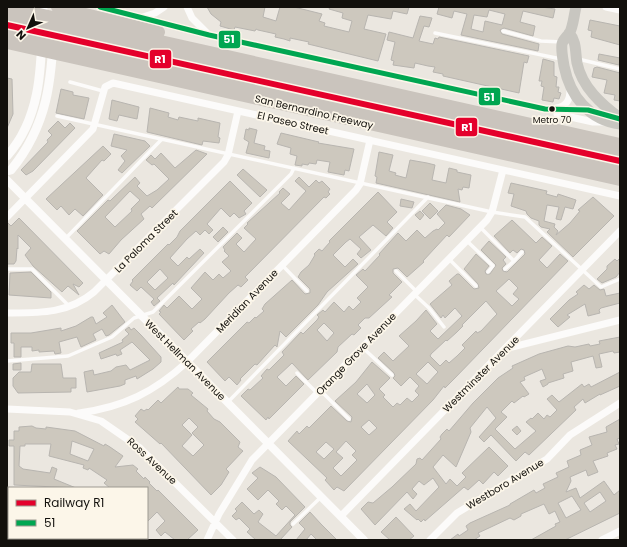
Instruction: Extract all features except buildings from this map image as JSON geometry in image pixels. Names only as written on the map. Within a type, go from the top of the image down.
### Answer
[{"type":"highway","points":[[8,7],[38,15]]},
{"type":"highway","points":[[59,14],[620,156]]},
{"type":"highway","points":[[7,18],[59,14],[182,38],[194,48],[620,144]]},
{"type":"highway","points":[[7,32],[31,45]]},
{"type":"highway","points":[[7,43],[31,45],[160,66],[620,170]]},
{"type":"highway","points":[[7,46],[31,45]]},
{"type":"highway","name":"San Bernardino Freeway","points":[[59,50],[125,69],[620,180]]},
{"type":"highway","points":[[125,69],[160,66]]},
{"type":"main road","points":[[576,7],[566,38],[563,60],[570,86],[579,102],[595,116],[615,123]]},
{"type":"main road","points":[[7,171],[11,170],[27,148],[44,112],[50,84],[59,14]]},
{"type":"main road","points":[[7,156],[23,133],[34,105],[40,74],[38,15]]},
{"type":"main road","points":[[566,38],[574,40],[576,59],[588,88],[599,101],[620,118]]},
{"type":"street","points":[[100,7],[209,35],[545,109],[588,110],[620,118]]},
{"type":"street","points":[[140,18],[149,17],[164,7]]},
{"type":"street","points":[[187,7],[197,24],[209,35]]},
{"type":"street","points":[[606,7],[620,10]]},
{"type":"street","name":"El Paseo Street","points":[[103,91],[105,87],[112,83],[620,196]]},
{"type":"street","points":[[545,109],[561,107],[566,104],[570,97],[570,86]]},
{"type":"street","points":[[7,217],[93,129],[103,91]]},
{"type":"street","points":[[545,109],[553,113],[593,122],[615,123]]},
{"type":"street","name":"La Paloma Street","points":[[7,313],[48,312],[71,307],[89,297],[217,170],[228,155],[238,111]]},
{"type":"street","name":"Meridian Avenue","points":[[79,413],[109,407],[141,396],[170,378],[356,190],[360,184],[370,140]]},
{"type":"street","name":"Orange Grove Avenue","points":[[207,540],[219,514],[252,460],[480,227],[492,212],[503,170]]},
{"type":"street","name":"West Hellman Avenue","points":[[7,180],[364,540]]},
{"type":"street","name":"Westminster Avenue","points":[[341,516],[620,231]]},
{"type":"street","points":[[507,348],[620,320]]},
{"type":"street","name":"Westboro Avenue","points":[[430,540],[457,512],[546,459],[570,435],[620,404]]},
{"type":"street","name":"Ross Avenue","points":[[7,409],[79,413],[101,421],[136,444],[233,540]]},
{"type":"street","points":[[602,540],[620,531]]},
{"type":"lane","points":[[503,31],[541,41],[566,38]]},
{"type":"lane","points":[[435,32],[563,60]]},
{"type":"lane","points":[[576,59],[620,69]]},
{"type":"lane","points":[[70,82],[103,91]]},
{"type":"lane","points":[[57,116],[360,184],[428,197],[492,212],[525,217],[601,287],[620,279]]},
{"type":"lane","points":[[65,239],[161,140]]},
{"type":"lane","points":[[7,361],[68,356],[112,337],[134,318],[153,312],[291,174],[294,168]]},
{"type":"lane","points":[[228,402],[428,197]]},
{"type":"lane","points":[[480,227],[514,261]]},
{"type":"lane","points":[[467,240],[491,264],[492,266],[488,272]]},
{"type":"lane","points":[[505,269],[522,252]]},
{"type":"lane","points":[[449,259],[476,286]]},
{"type":"lane","points":[[282,265],[307,291]]},
{"type":"lane","points":[[7,269],[32,269],[71,307]]},
{"type":"lane","points":[[396,271],[444,327]]},
{"type":"lane","points":[[362,347],[392,375]]},
{"type":"lane","points":[[297,373],[349,419]]},
{"type":"lane","points":[[293,524],[321,497]]},
{"type":"rail line","name":"R1","points":[[7,25],[620,161]]},
{"type":"transit line","name":"51","points":[[100,7],[209,35],[545,109],[588,110],[620,119]]},
{"type":"place","name":"Metro 70","points":[[552,109]]}]
